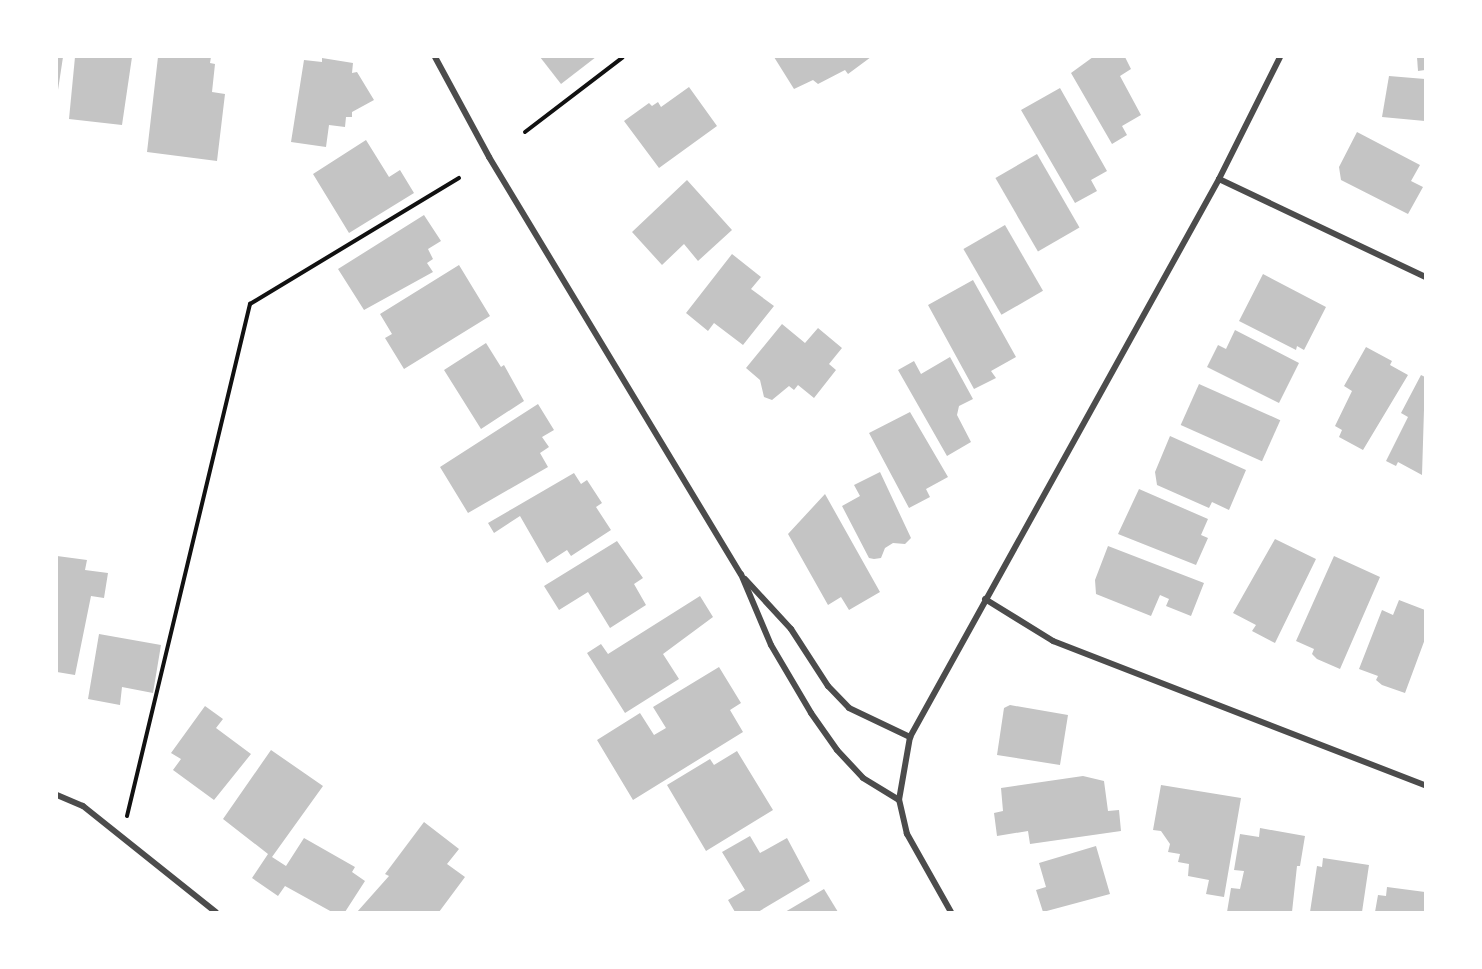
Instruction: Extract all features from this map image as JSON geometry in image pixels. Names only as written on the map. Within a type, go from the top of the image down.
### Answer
[{"type":"street","points":[[435,57],[495,167],[741,574],[771,645],[830,741],[863,778],[899,800]]},
{"type":"street","points":[[951,912],[907,834],[899,800],[910,736],[1220,180],[1280,57]]},
{"type":"street","points":[[1220,180],[1425,277]]},
{"type":"street","points":[[741,574],[791,629],[828,686],[849,708],[910,736]]},
{"type":"street","points":[[985,599],[1053,641],[1425,785]]},
{"type":"street","points":[[57,795],[83,806],[216,912]]},
{"type":"path","points":[[525,132],[623,57]]},
{"type":"path","points":[[122,837],[250,304],[459,178]]},
{"type":"building","points":[[57,57],[63,57],[58,90],[57,90]]},
{"type":"building","points":[[75,57],[132,57],[122,125],[69,119]]},
{"type":"building","points":[[158,57],[211,57],[210,63],[215,64],[212,92],[225,94],[217,161],[147,152]]},
{"type":"building","points":[[540,57],[596,57],[561,84]]},
{"type":"building","points":[[774,57],[871,57],[848,74],[845,70],[818,84],[813,80],[794,89]]},
{"type":"building","points":[[1093,57],[1125,57],[1131,69],[1120,76],[1141,115],[1122,126],[1127,135],[1112,144],[1071,73]]},
{"type":"building","points":[[1417,57],[1425,57],[1425,70],[1418,71]]},
{"type":"building","points":[[322,58],[353,63],[352,73],[357,72],[374,100],[352,112],[352,117],[346,117],[345,127],[329,125],[326,147],[291,142],[304,60],[322,62]]},
{"type":"building","points":[[1389,76],[1425,79],[1425,121],[1382,117]]},
{"type":"building","points":[[689,87],[717,126],[659,168],[624,121],[649,103],[652,106],[658,102],[661,107]]},
{"type":"building","points":[[1060,88],[1107,171],[1091,180],[1097,191],[1075,203],[1021,110]]},
{"type":"building","points":[[1357,132],[1420,165],[1411,181],[1423,187],[1408,214],[1341,180],[1339,167]]},
{"type":"building","points":[[366,140],[389,177],[400,170],[414,193],[349,233],[313,174]]},
{"type":"building","points":[[1037,154],[1080,228],[1038,252],[995,178]]},
{"type":"building","points":[[687,180],[732,230],[698,261],[684,244],[662,265],[632,232]]},
{"type":"building","points":[[424,215],[441,241],[428,249],[433,259],[427,263],[433,272],[364,310],[338,269]]},
{"type":"building","points":[[1005,225],[1043,291],[1001,315],[963,249]]},
{"type":"building","points":[[732,254],[761,277],[751,289],[774,306],[743,345],[714,323],[708,331],[686,313]]},
{"type":"building","points":[[459,265],[490,316],[404,369],[385,338],[392,334],[380,314]]},
{"type":"building","points":[[1263,274],[1326,307],[1304,350],[1297,346],[1296,350],[1239,321]]},
{"type":"building","points":[[973,280],[1016,357],[991,371],[996,378],[974,389],[928,305]]},
{"type":"building","points":[[782,324],[805,343],[818,328],[842,348],[829,364],[836,370],[814,398],[798,385],[794,390],[789,386],[772,400],[764,397],[760,380],[746,368]]},
{"type":"building","points":[[1235,330],[1299,363],[1279,403],[1207,367],[1218,345],[1226,349]]},
{"type":"building","points":[[486,343],[501,367],[504,365],[524,401],[481,429],[444,370]]},
{"type":"building","points":[[1366,347],[1392,361],[1390,365],[1408,375],[1363,450],[1339,437],[1342,430],[1335,426],[1352,391],[1344,386]]},
{"type":"building","points":[[950,357],[973,399],[959,406],[957,415],[971,442],[947,456],[898,370],[914,361],[921,374]]},
{"type":"building","points":[[1421,375],[1425,377],[1422,475],[1398,462],[1396,466],[1386,461],[1408,417],[1401,413]]},
{"type":"building","points":[[1199,384],[1280,420],[1262,461],[1181,425]]},
{"type":"building","points":[[538,404],[554,430],[542,437],[549,447],[540,453],[548,467],[468,513],[440,467]]},
{"type":"building","points":[[910,412],[948,477],[926,489],[930,497],[909,508],[869,433]]},
{"type":"building","points":[[1170,436],[1246,470],[1229,510],[1212,502],[1209,508],[1157,485],[1155,472]]},
{"type":"building","points":[[880,472],[911,538],[905,544],[893,543],[885,548],[881,558],[874,559],[869,558],[842,506],[860,496],[854,485]]},
{"type":"building","points":[[574,473],[581,484],[587,480],[602,503],[596,507],[611,530],[571,556],[567,550],[547,563],[520,516],[494,533],[488,523]]},
{"type":"building","points":[[1139,489],[1208,519],[1201,535],[1208,538],[1196,565],[1118,534]]},
{"type":"building","points":[[825,494],[880,592],[849,610],[841,597],[828,605],[788,534]]},
{"type":"building","points":[[1275,539],[1316,559],[1275,643],[1252,631],[1256,625],[1233,613]]},
{"type":"building","points":[[617,541],[643,578],[634,584],[646,605],[610,628],[588,592],[559,610],[544,586]]},
{"type":"building","points":[[1108,546],[1204,583],[1191,616],[1166,606],[1169,599],[1160,595],[1151,616],[1096,594],[1095,580]]},
{"type":"building","points":[[57,556],[87,560],[85,570],[108,573],[104,598],[91,596],[75,675],[57,672]]},
{"type":"building","points":[[1334,556],[1380,577],[1340,669],[1317,659],[1312,654],[1314,649],[1296,641]]},
{"type":"building","points":[[700,596],[713,617],[663,654],[679,679],[625,713],[587,653],[601,644],[608,654]]},
{"type":"building","points":[[1399,600],[1425,610],[1425,639],[1405,693],[1382,685],[1376,680],[1378,676],[1359,669],[1382,610],[1393,615]]},
{"type":"building","points":[[99,634],[161,645],[153,693],[122,687],[120,705],[88,699]]},
{"type":"building","points":[[719,667],[741,703],[730,710],[743,732],[633,800],[597,740],[640,713],[654,735],[666,728],[653,707]]},
{"type":"building","points":[[1010,705],[1068,715],[1060,765],[997,755],[1004,708]]},
{"type":"building","points":[[205,706],[223,719],[216,728],[251,754],[214,800],[173,770],[181,759],[171,753]]},
{"type":"building","points":[[271,750],[323,786],[272,857],[286,866],[304,838],[355,867],[352,872],[365,881],[345,912],[332,912],[285,886],[278,896],[252,878],[268,854],[223,819]]},
{"type":"building","points":[[737,751],[773,810],[706,851],[667,785],[710,759],[714,765]]},
{"type":"building","points":[[1083,776],[1104,781],[1108,811],[1119,810],[1121,831],[1030,844],[1028,831],[997,836],[994,813],[1003,811],[1001,788]]},
{"type":"building","points":[[1161,785],[1241,798],[1224,897],[1206,894],[1209,880],[1188,876],[1189,864],[1178,862],[1180,854],[1168,852],[1170,844],[1161,831],[1153,830]]},
{"type":"building","points":[[424,822],[459,849],[447,864],[465,877],[439,912],[357,912],[389,876],[385,874]]},
{"type":"building","points":[[1260,828],[1305,836],[1300,866],[1297,866],[1292,912],[1227,912],[1231,888],[1240,889],[1244,871],[1234,870],[1240,834],[1259,837]]},
{"type":"building","points":[[750,836],[760,853],[787,838],[810,881],[758,912],[735,912],[728,900],[745,890],[722,852]]},
{"type":"building","points":[[1096,846],[1110,894],[1043,912],[1036,890],[1046,887],[1039,863]]},
{"type":"building","points":[[1323,858],[1369,865],[1362,912],[1310,912],[1317,866],[1322,867]]},
{"type":"building","points":[[1387,887],[1425,892],[1425,912],[1375,912],[1378,895],[1386,896]]},
{"type":"building","points":[[824,889],[838,912],[785,912]]}]
